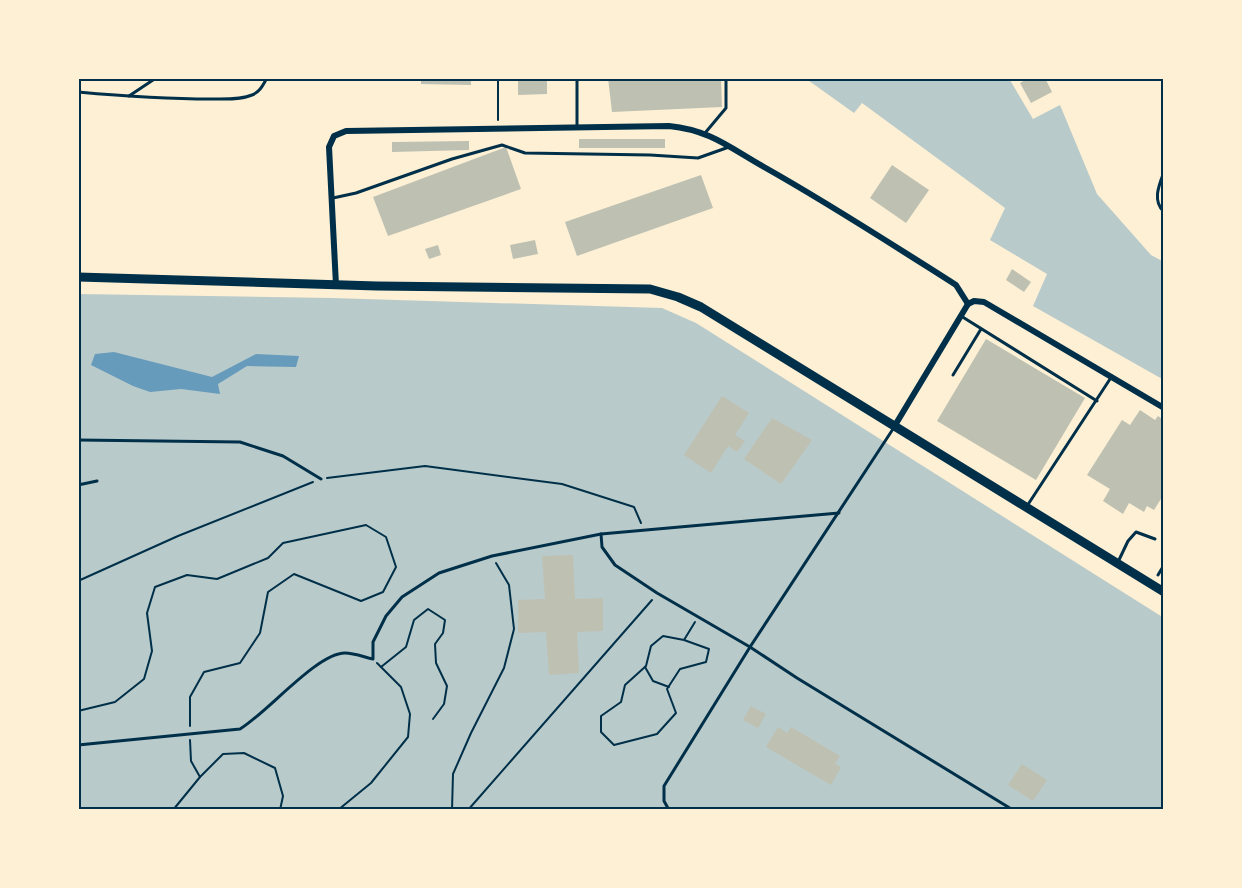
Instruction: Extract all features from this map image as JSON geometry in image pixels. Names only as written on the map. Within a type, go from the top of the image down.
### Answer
[{"type":"main road","points":[[78,277],[336,285],[650,290],[678,297],[701,307],[1164,592]]},
{"type":"street","points":[[336,285],[329,147],[334,136],[346,131],[669,126],[689,128],[705,133],[834,208],[956,285],[968,304]]},
{"type":"street","points":[[894,427],[968,304],[974,301],[984,302],[1164,408]]},
{"type":"lane","points":[[127,97],[156,78]]},
{"type":"lane","points":[[78,92],[127,97],[243,98],[262,88],[267,78]]},
{"type":"lane","points":[[577,78],[577,127]]},
{"type":"lane","points":[[705,133],[726,108],[726,78]]},
{"type":"lane","points":[[331,198],[356,193],[452,159],[502,145],[525,153],[698,158],[730,147]]},
{"type":"lane","points":[[1164,172],[1157,189],[1160,208],[1164,212]]},
{"type":"lane","points":[[961,316],[1096,401]]},
{"type":"lane","points":[[953,375],[981,329]]},
{"type":"lane","points":[[1026,508],[1112,376]]},
{"type":"lane","points":[[669,810],[664,801],[664,786],[750,647],[894,427]]},
{"type":"lane","points":[[78,440],[240,442],[284,456],[321,479]]},
{"type":"lane","points":[[78,485],[97,482]]},
{"type":"lane","points":[[78,745],[240,729],[254,720],[315,664],[344,652],[373,659],[373,642],[386,616],[402,597],[440,573],[492,556],[601,534],[839,513]]},
{"type":"lane","points":[[1117,563],[1128,541],[1136,532],[1155,539]]},
{"type":"lane","points":[[601,534],[602,547],[615,565],[657,593],[750,647],[1013,810]]},
{"type":"lane","points":[[1158,575],[1164,565]]},
{"type":"path","points":[[498,78],[498,129]]},
{"type":"path","points":[[78,581],[178,536],[321,479],[425,466],[562,484],[634,507],[645,531]]},
{"type":"path","points":[[78,711],[116,702],[144,680],[152,651],[147,613],[155,587],[187,575],[217,579],[268,558],[283,543],[366,525],[386,537],[396,567],[383,592],[361,601],[294,574],[268,592],[260,633],[240,663],[204,672],[190,697],[191,761],[200,777]]},
{"type":"path","points":[[452,810],[453,774],[504,668],[514,629],[508,585],[492,556]]},
{"type":"path","points":[[468,810],[657,593]]},
{"type":"path","points":[[381,667],[406,647],[414,620],[428,609],[445,620],[443,633],[435,644],[436,663],[447,686],[444,704],[433,719]]},
{"type":"path","points":[[684,640],[698,616]]},
{"type":"path","points":[[663,636],[684,640],[708,649],[706,662],[680,669],[667,689],[676,713],[657,734],[614,745],[602,732],[601,716],[621,702],[625,685],[645,667],[651,646],[663,636]]},
{"type":"path","points":[[338,810],[371,783],[408,737],[410,714],[401,687],[373,659]]},
{"type":"path","points":[[645,667],[653,681],[669,687]]},
{"type":"path","points":[[173,810],[200,777],[223,754],[244,753],[275,768],[283,796],[280,810]]},
{"type":"shaded area","points":[[805,78],[1013,78],[1010,80],[1033,119],[1060,105],[1097,194],[1151,255],[1164,262],[1164,380],[1033,306],[1047,274],[990,240],[1005,208],[862,103],[854,113]]},
{"type":"shaded area","points":[[78,294],[332,298],[662,308],[696,323],[1164,618],[1164,810],[78,810]]},
{"type":"water","points":[[114,352],[212,377],[256,354],[299,356],[296,367],[247,366],[218,384],[220,394],[181,389],[150,392],[91,365],[95,354]]},
{"type":"building","points":[[421,78],[471,78],[471,85],[421,84]]},
{"type":"building","points":[[518,78],[547,78],[547,94],[518,95]]},
{"type":"building","points":[[608,78],[721,78],[722,107],[612,112]]},
{"type":"building","points":[[1029,78],[1045,78],[1052,92],[1031,103],[1020,83]]},
{"type":"building","points":[[579,139],[665,139],[665,148],[579,148]]},
{"type":"building","points":[[469,141],[469,150],[392,152],[392,142]]},
{"type":"building","points":[[506,147],[521,189],[388,236],[373,197]]},
{"type":"building","points":[[892,165],[929,190],[906,223],[870,198]]},
{"type":"building","points":[[701,175],[713,208],[577,256],[565,222]]},
{"type":"building","points":[[535,240],[538,254],[513,259],[510,245]]},
{"type":"building","points":[[438,245],[441,255],[429,259],[425,249]]},
{"type":"building","points":[[1012,269],[1031,282],[1024,292],[1006,280]]},
{"type":"building","points":[[986,339],[1085,398],[1036,480],[937,421]]},
{"type":"building","points":[[722,396],[749,413],[735,435],[745,441],[737,452],[728,446],[711,473],[684,455]]},
{"type":"building","points":[[1140,410],[1155,420],[1158,416],[1164,420],[1164,494],[1154,510],[1147,506],[1144,512],[1129,503],[1123,514],[1103,501],[1110,489],[1087,475],[1122,420],[1130,425]]},
{"type":"building","points":[[772,418],[812,440],[781,484],[744,459]]},
{"type":"building","points":[[573,555],[575,599],[603,598],[603,631],[577,632],[579,673],[549,675],[546,632],[518,633],[518,600],[545,599],[542,556]]},
{"type":"building","points":[[751,706],[766,714],[758,728],[743,720]]},
{"type":"building","points":[[778,727],[787,733],[791,727],[840,756],[835,764],[841,767],[831,785],[766,747]]},
{"type":"building","points":[[1022,764],[1047,780],[1033,801],[1008,785]]}]
